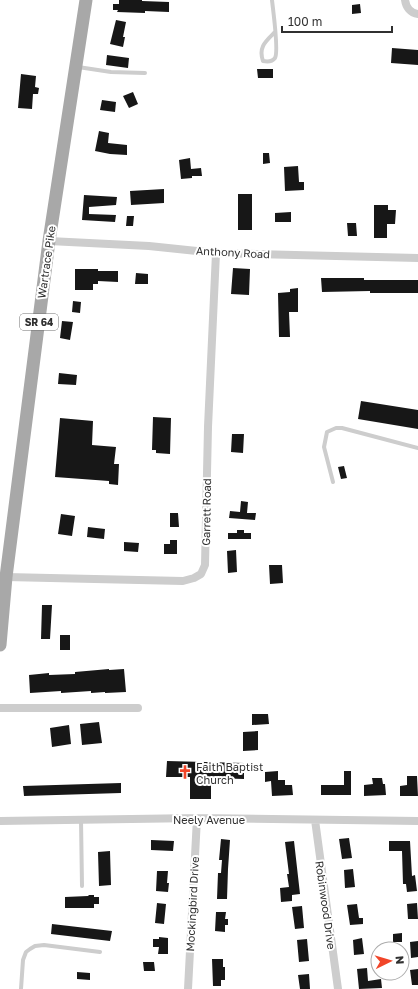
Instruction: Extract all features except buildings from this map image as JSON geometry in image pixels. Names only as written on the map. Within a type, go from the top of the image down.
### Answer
[{"type":"main road","name":"Wartrace Pike","points":[[0,645],[6,577],[49,241],[86,0]]},
{"type":"street","points":[[405,0],[406,6],[411,11],[418,14]]},
{"type":"street","name":"Anthony Road","points":[[49,241],[149,246],[216,253],[418,258]]},
{"type":"street","name":"Garrett Road","points":[[6,577],[183,581],[202,574],[205,564],[208,427],[216,253]]},
{"type":"street","points":[[0,708],[138,708]]},
{"type":"street","name":"Neely Avenue","points":[[0,821],[197,818],[418,821]]},
{"type":"street","name":"Mockingbird Drive","points":[[188,989],[197,818]]},
{"type":"street","name":"Robinwood Drive","points":[[315,820],[338,989]]},
{"type":"lane","points":[[272,0],[275,32],[276,56],[273,60],[268,62],[263,61],[262,48],[265,42],[275,32]]},
{"type":"lane","points":[[76,67],[111,72],[145,73]]},
{"type":"lane","points":[[333,482],[324,447],[327,432],[336,428],[342,428],[418,448]]},
{"type":"lane","points":[[81,820],[82,886]]},
{"type":"lane","points":[[21,989],[23,960],[26,952],[35,946],[44,945],[100,952]]},
{"type":"place","name":"Faith Baptist Church","points":[[185,772]]}]
